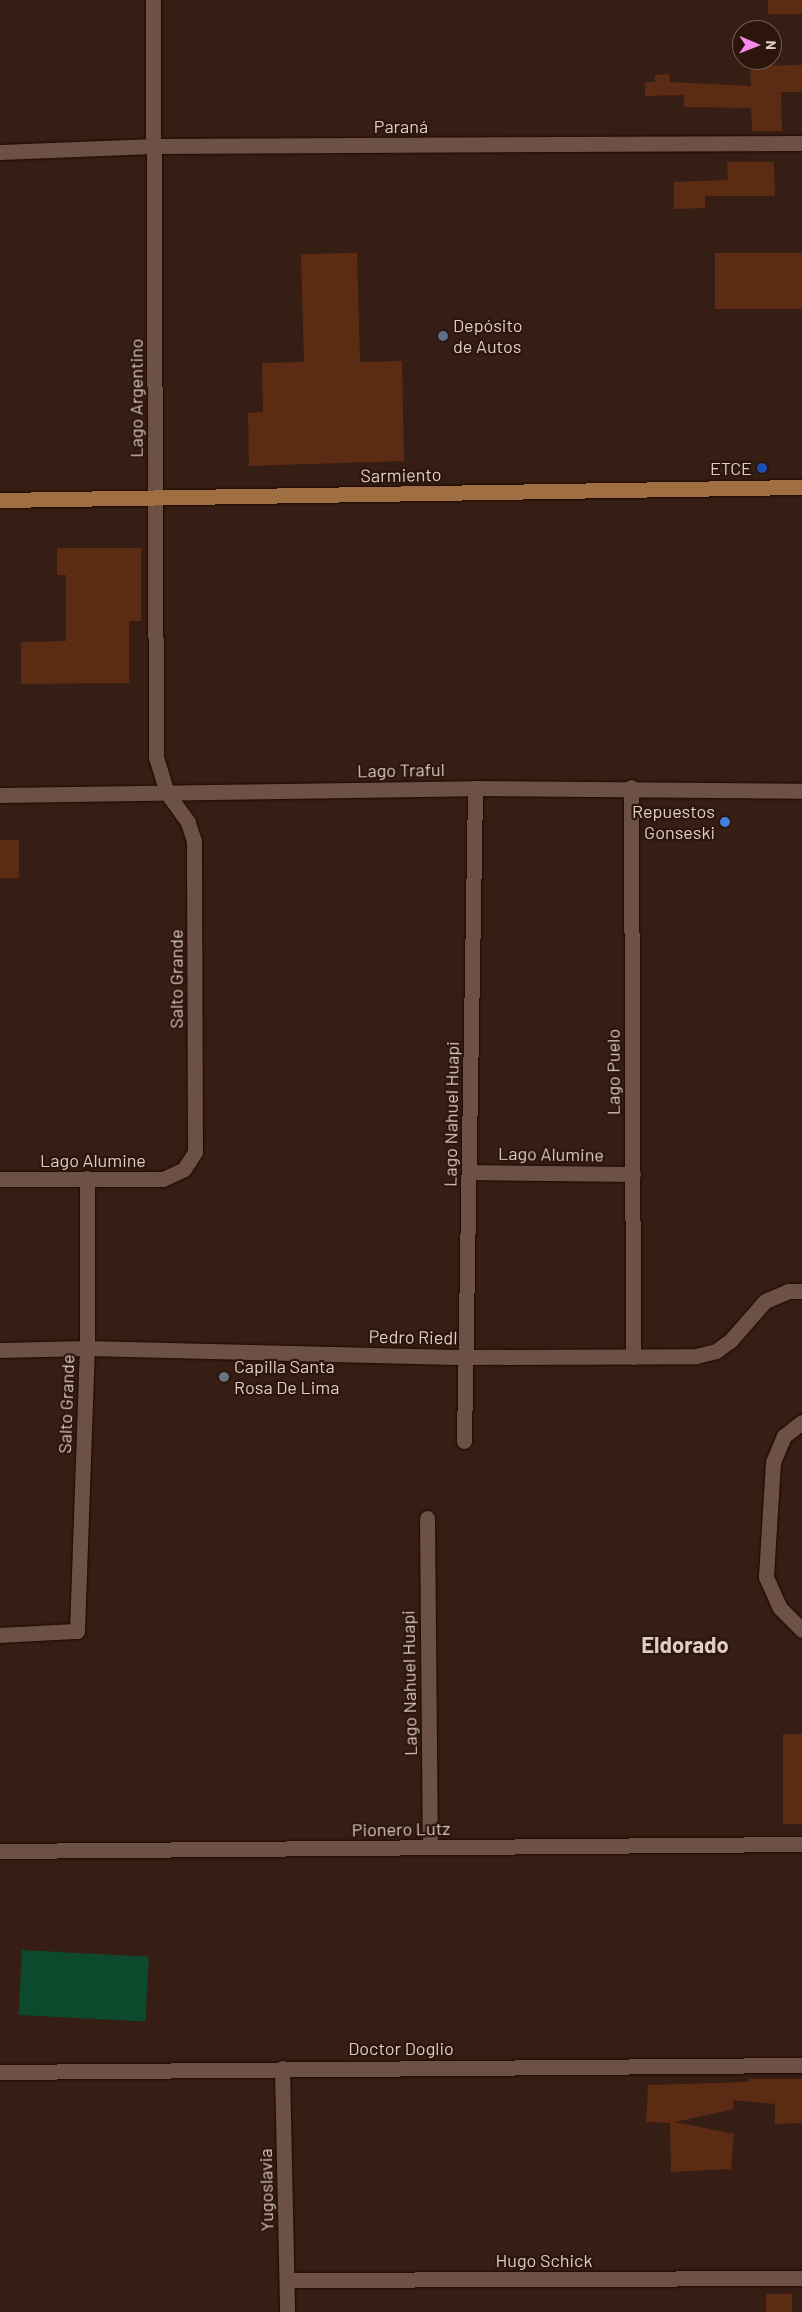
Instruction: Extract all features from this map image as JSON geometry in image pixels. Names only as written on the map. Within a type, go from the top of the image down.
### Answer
[{"type":"main road","name":"Sarmiento","points":[[0,500],[802,487]]},
{"type":"street","name":"Lago Argentino","points":[[153,0],[156,757],[167,793]]},
{"type":"street","name":"Paraná","points":[[0,152],[154,146],[802,143]]},
{"type":"street","name":"Lago Traful","points":[[0,795],[631,787],[802,791]]},
{"type":"street","name":"Lago Puelo","points":[[631,787],[633,1357]]},
{"type":"street","name":"Lago Nahuel Huapi","points":[[464,1441],[476,788]]},
{"type":"street","name":"Salto Grande","points":[[167,793],[188,822],[194,841],[195,1152],[184,1169]]},
{"type":"street","name":"Lago Alumine","points":[[0,1179],[163,1179],[184,1169]]},
{"type":"street","name":"Lago Alumine","points":[[469,1172],[633,1174]]},
{"type":"street","name":"Salto Grande","points":[[0,1635],[77,1631],[87,1348],[87,1178]]},
{"type":"street","name":"Pedro Riedl","points":[[0,1350],[87,1348],[466,1357],[696,1356],[716,1351],[730,1341],[765,1302],[788,1291],[802,1291]]},
{"type":"street","points":[[802,1422],[784,1436],[773,1462],[766,1577],[780,1608],[802,1630]]},
{"type":"street","name":"Lago Nahuel Huapi","points":[[426,1518],[430,1847]]},
{"type":"street","name":"Pionero Lutz","points":[[0,1851],[802,1844]]},
{"type":"street","name":"Doctor Doglio","points":[[0,2072],[282,2068],[802,2065]]},
{"type":"street","name":"Yugoslavia","points":[[282,2068],[287,2312]]},
{"type":"street","name":"Hugo Schick","points":[[287,2280],[802,2278]]},
{"type":"green space","points":[[22,1950],[149,1957],[145,2022],[19,2015]]},
{"type":"building","points":[[768,0],[802,0],[802,14],[768,14]]},
{"type":"building","points":[[782,65],[802,65],[802,92],[781,92],[782,131],[752,131],[751,108],[684,107],[684,95],[645,96],[645,82],[655,82],[655,75],[669,74],[670,82],[751,86],[750,70],[782,70]]},
{"type":"building","points":[[727,162],[774,162],[775,196],[705,196],[705,208],[674,209],[674,182],[728,180]]},
{"type":"building","points":[[357,253],[360,362],[402,361],[404,461],[249,466],[248,413],[263,412],[262,363],[304,362],[301,254]]},
{"type":"building","points":[[715,253],[802,253],[802,309],[715,309]]},
{"type":"building","points":[[57,548],[141,548],[141,621],[129,621],[129,683],[21,684],[21,642],[66,641],[66,575],[57,575]]},
{"type":"building","points":[[0,840],[19,840],[19,878],[0,878]]},
{"type":"building","points":[[783,1734],[802,1734],[802,1824],[783,1824]]},
{"type":"building","points":[[749,2079],[802,2079],[802,2123],[775,2124],[775,2104],[733,2100],[734,2109],[675,2122],[734,2134],[731,2169],[671,2172],[670,2123],[646,2122],[648,2085],[749,2082]]},
{"type":"building","points":[[766,2294],[792,2294],[792,2312],[766,2312]]},
{"type":"place","name":"Depósito de Autos","points":[[443,336]]},
{"type":"place","name":"ETCE","points":[[762,468]]},
{"type":"place","name":"Repuestos Gonseski","points":[[725,822]]},
{"type":"place","name":"Capilla Santa Rosa De Lima","points":[[224,1377]]},
{"type":"district","name":"Eldorado","points":[[685,1645]]}]
